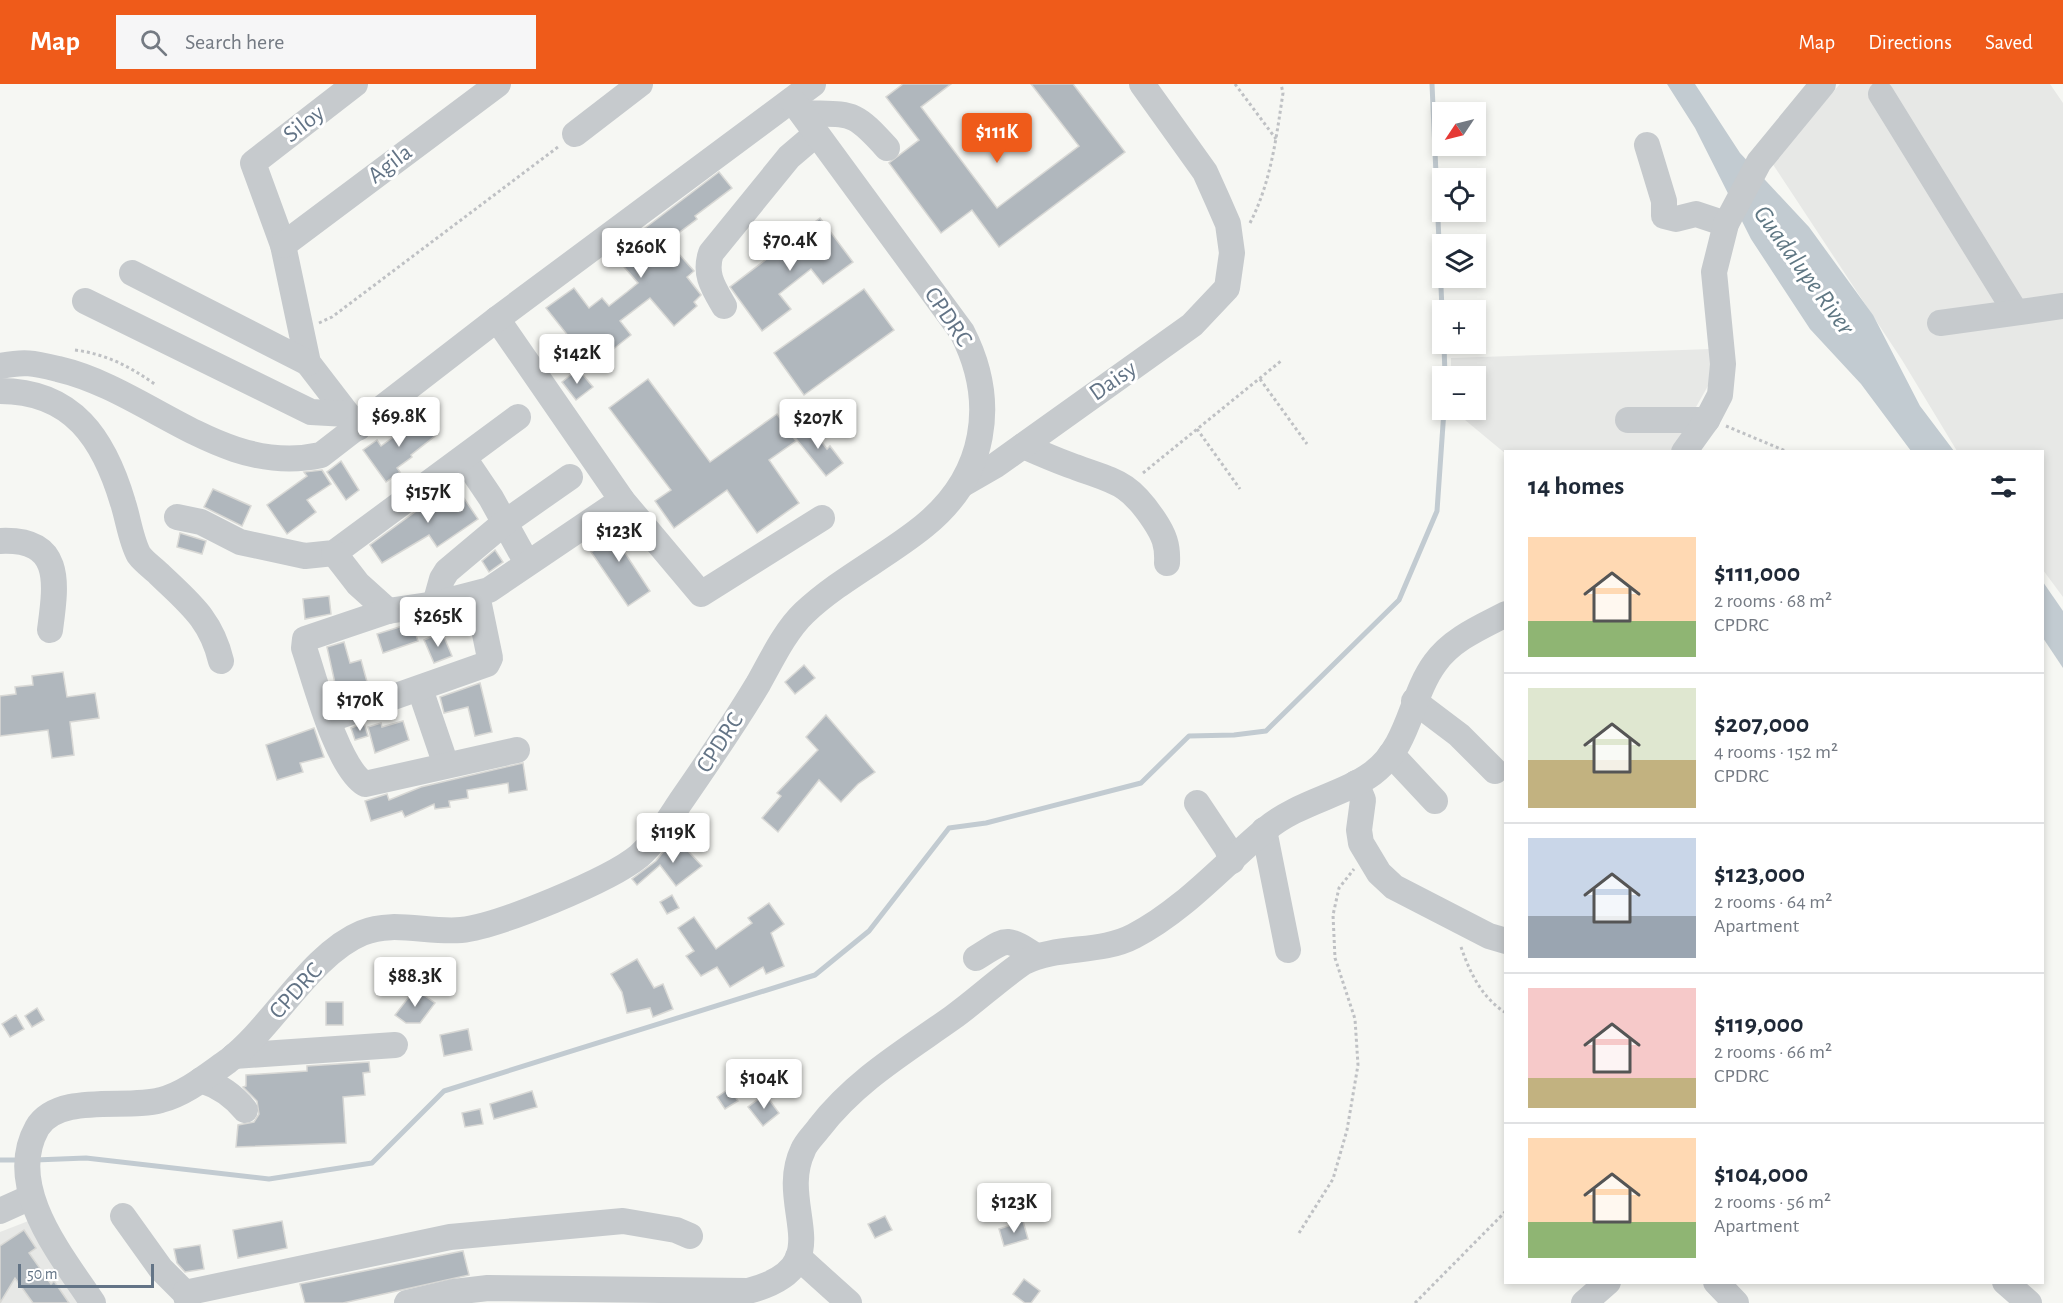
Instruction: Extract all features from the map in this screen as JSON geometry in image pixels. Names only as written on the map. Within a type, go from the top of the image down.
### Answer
[{"type":"street","name":"Siloy","points":[[283,245],[253,163],[355,84]]},
{"type":"street","name":"Agila","points":[[283,245],[498,84]]},
{"type":"street","points":[[575,134],[640,84]]},
{"type":"street","points":[[0,366],[23,361],[81,374],[110,386],[203,437],[268,459],[299,459],[321,455],[353,421],[797,107],[813,84]]},
{"type":"street","name":"Daisy","points":[[963,484],[1023,446],[1192,325],[1227,288],[1232,253],[1228,224],[1205,172],[1142,84]]},
{"type":"street","points":[[1685,450],[1707,420],[1720,395],[1723,364],[1714,272],[1728,218],[1759,162],[1823,84]]},
{"type":"street","points":[[1881,94],[2015,311]]},
{"type":"street","points":[[797,107],[862,120],[887,147]]},
{"type":"street","name":"CPDRC","points":[[29,1187],[30,1149],[37,1128],[45,1118],[64,1107],[163,1100],[201,1080],[234,1056],[326,958],[358,935],[380,927],[434,931],[466,929],[493,922],[583,888],[625,866],[641,854],[731,730],[801,615],[926,525],[963,484],[975,457],[981,434],[981,381],[975,357],[962,332],[797,107]]},
{"type":"street","points":[[724,306],[709,281],[707,264],[711,253],[789,156],[816,134]]},
{"type":"street","points":[[1647,145],[1664,201],[1664,216],[1676,219],[1696,214],[1728,218]]},
{"type":"street","points":[[283,245],[308,363]]},
{"type":"street","points":[[132,273],[308,363],[353,421]]},
{"type":"street","points":[[86,301],[311,412],[353,421]]},
{"type":"street","points":[[1940,323],[2063,306]]},
{"type":"street","points":[[497,319],[622,500],[701,594],[822,518]]},
{"type":"street","points":[[0,391],[26,393],[72,411],[98,441],[121,494],[139,555],[197,611],[216,637],[221,661]]},
{"type":"street","points":[[177,517],[201,522],[240,542],[305,556],[334,553],[518,417]]},
{"type":"street","points":[[1628,420],[1707,420]]},
{"type":"street","points":[[1023,446],[1077,468],[1105,476],[1125,487],[1142,502],[1164,535],[1167,563]]},
{"type":"street","points":[[464,458],[491,498],[503,524],[527,563]]},
{"type":"street","points":[[435,604],[441,579],[447,572],[503,524],[570,477]]},
{"type":"street","points":[[517,750],[364,784],[351,773],[328,720],[304,648],[305,639],[388,611],[435,604],[477,595],[489,590],[622,500]]},
{"type":"street","points":[[0,541],[22,540],[41,550],[52,568],[56,584],[50,630]]},
{"type":"street","points":[[334,553],[358,584],[388,611]]},
{"type":"street","points":[[328,720],[487,664],[490,658],[477,595]]},
{"type":"street","points":[[407,1303],[454,1292],[488,1288],[748,1291],[779,1280],[791,1270],[798,1257],[803,1235],[794,1186],[803,1148],[828,1116],[873,1072],[970,1005],[1008,973],[1036,956],[1107,946],[1135,936],[1181,904],[1232,861],[1264,830],[1305,804],[1356,783],[1374,772],[1391,754],[1402,737],[1414,701],[1437,660],[1461,638],[1504,615]]},
{"type":"street","points":[[420,689],[446,765]]},
{"type":"street","points":[[1414,701],[1459,735],[1495,771]]},
{"type":"street","points":[[1391,754],[1435,801]]},
{"type":"street","points":[[1356,783],[1363,800],[1359,830],[1367,857],[1388,882],[1489,936],[1504,940]]},
{"type":"street","points":[[1197,803],[1227,848],[1232,861]]},
{"type":"street","points":[[1264,830],[1288,950]]},
{"type":"street","points":[[976,958],[1005,941],[1014,942],[1036,956]]},
{"type":"street","points":[[234,1056],[395,1045]]},
{"type":"street","points":[[201,1080],[217,1085],[235,1098],[245,1110]]},
{"type":"street","points":[[0,1211],[29,1187],[59,1252],[93,1303]]},
{"type":"street","points":[[123,1216],[161,1269],[186,1298],[450,1237],[623,1221],[676,1230],[690,1236]]},
{"type":"street","points":[[798,1257],[849,1303]]},
{"type":"street","points":[[1584,1303],[1606,1284]]},
{"type":"street","points":[[1718,1284],[1736,1303]]},
{"type":"street","points":[[2007,1284],[2029,1303]]},
{"type":"path","points":[[1235,84],[1276,139]]},
{"type":"path","points":[[1232,253],[1261,202],[1272,165],[1283,93],[1281,84]]},
{"type":"path","points":[[301,331],[332,317],[575,134]]},
{"type":"path","points":[[1125,487],[1281,361]]},
{"type":"path","points":[[1260,379],[1307,444]]},
{"type":"path","points":[[1707,420],[1756,436],[1784,450]]},
{"type":"path","points":[[1197,429],[1240,489]]},
{"type":"path","points":[[1299,1233],[1333,1179],[1347,1130],[1358,1065],[1355,1019],[1335,958],[1333,915],[1339,888],[1367,857]]},
{"type":"path","points":[[1456,918],[1459,939],[1468,968],[1483,992],[1504,1011]]},
{"type":"path","points":[[1415,1303],[1504,1213]]},
{"type":"shaded area","points":[[1840,84],[2050,84],[2063,103],[2063,597],[2044,571],[2044,450],[1956,450],[1902,360],[1772,163]]},
{"type":"shaded area","points":[[1711,349],[1709,384],[1687,423],[1676,450],[1504,450],[1504,452],[1465,420],[1486,420],[1486,366],[1451,366],[1451,358]]},
{"type":"shaded area","points":[[31,1220],[84,1303],[0,1303],[0,1232]]},
{"type":"water","name":"Guadalupe River","points":[[1667,84],[1695,84],[1740,153],[1809,227],[1873,315],[1920,406],[1953,450],[1910,450],[1861,384],[1810,329],[1751,239],[1695,128]]},
{"type":"water","points":[[2044,583],[2063,611],[2063,668],[2044,640]]},
{"type":"building","points":[[903,84],[951,84],[921,107],[997,208],[1079,146],[1031,84],[1073,84],[1125,152],[999,247],[972,210],[941,233],[889,163],[919,140],[886,97]]},
{"type":"building","points":[[719,172],[732,188],[695,216],[697,219],[672,238],[675,240],[670,244],[694,271],[687,277],[701,295],[694,302],[697,306],[674,326],[650,298],[620,321],[631,335],[592,366],[546,308],[574,288],[589,308],[602,298],[609,306],[627,292],[638,283],[612,253]]},
{"type":"building","points":[[820,218],[853,262],[823,284],[811,269],[779,294],[791,309],[762,331],[730,287]]},
{"type":"building","points":[[864,289],[894,330],[804,395],[774,353]]},
{"type":"building","points":[[578,369],[593,387],[576,400],[562,382]]},
{"type":"building","points":[[648,379],[710,462],[777,414],[796,441],[769,460],[799,503],[757,533],[727,490],[674,528],[655,501],[671,490],[609,408]]},
{"type":"building","points":[[418,413],[435,436],[397,468],[400,472],[386,482],[363,450],[377,440],[381,446],[407,427],[404,423]]},
{"type":"building","points":[[808,424],[827,449],[830,446],[843,463],[826,476],[793,435]]},
{"type":"building","points":[[341,461],[359,490],[346,500],[327,472]]},
{"type":"building","points":[[322,470],[331,484],[307,500],[316,512],[287,534],[267,505],[307,476],[304,472]]},
{"type":"building","points":[[457,481],[461,486],[457,488],[478,519],[437,547],[429,535],[382,563],[370,545]]},
{"type":"building","points":[[213,489],[251,506],[242,526],[204,507]]},
{"type":"building","points":[[619,520],[632,535],[619,544],[650,591],[628,606],[591,552],[599,547],[593,538]]},
{"type":"building","points":[[180,533],[206,541],[202,554],[177,547]]},
{"type":"building","points":[[495,550],[503,562],[489,572],[482,561]]},
{"type":"building","points":[[329,596],[331,614],[305,619],[303,599]]},
{"type":"building","points":[[412,623],[418,641],[383,653],[377,634]]},
{"type":"building","points":[[442,632],[452,656],[434,663],[424,640]]},
{"type":"building","points":[[344,642],[350,663],[361,660],[369,689],[342,699],[341,696],[338,697],[327,647]]},
{"type":"building","points":[[804,665],[815,678],[795,694],[785,682]]},
{"type":"building","points":[[63,672],[67,697],[95,693],[99,718],[70,722],[74,755],[52,758],[48,730],[0,736],[0,696],[16,694],[15,687],[33,685],[32,676]]},
{"type":"building","points":[[480,683],[492,732],[475,736],[468,707],[444,713],[440,697]]},
{"type":"building","points":[[826,715],[875,772],[858,784],[841,802],[819,780],[778,832],[762,818],[781,796],[777,793],[818,750],[806,737]]},
{"type":"building","points":[[403,721],[409,740],[375,753],[368,727],[381,723],[382,727]]},
{"type":"building","points":[[364,723],[368,736],[355,740],[351,728]]},
{"type":"building","points":[[314,728],[324,757],[300,763],[303,772],[277,780],[266,745]]},
{"type":"building","points":[[523,763],[527,790],[509,793],[508,783],[467,790],[468,798],[449,801],[450,807],[435,809],[434,804],[405,817],[402,811],[371,821],[365,801],[387,794],[389,800],[421,787]]},
{"type":"building","points":[[675,837],[702,866],[676,886],[660,865],[637,885],[632,879],[656,861]]},
{"type":"building","points":[[672,895],[679,908],[667,914],[660,902]]},
{"type":"building","points":[[769,903],[784,924],[771,933],[784,966],[766,974],[763,967],[730,987],[717,967],[701,976],[686,956],[694,951],[678,928],[694,917],[716,949],[752,923],[748,918]]},
{"type":"building","points":[[637,959],[654,988],[663,984],[673,1009],[653,1017],[650,1008],[627,1013],[622,992],[611,974]]},
{"type":"building","points":[[415,989],[435,1003],[420,1023],[406,1023],[395,1015]]},
{"type":"building","points":[[326,1002],[343,1002],[343,1025],[326,1025]]},
{"type":"building","points":[[37,1008],[44,1020],[32,1027],[25,1016]]},
{"type":"building","points":[[16,1015],[24,1029],[10,1037],[2,1024]]},
{"type":"building","points":[[468,1029],[472,1050],[444,1056],[440,1035]]},
{"type":"building","points":[[369,1062],[370,1072],[363,1073],[365,1095],[343,1097],[346,1143],[236,1147],[238,1125],[254,1122],[259,1114],[257,1101],[243,1087],[246,1086],[246,1075],[307,1071],[307,1066]]},
{"type":"building","points":[[730,1088],[738,1101],[725,1109],[717,1097]]},
{"type":"building","points":[[532,1091],[537,1107],[494,1119],[490,1104]]},
{"type":"building","points":[[765,1094],[779,1113],[763,1126],[748,1107]]},
{"type":"building","points":[[480,1109],[483,1124],[465,1127],[462,1113]]},
{"type":"building","points":[[885,1216],[892,1230],[875,1238],[868,1224]]},
{"type":"building","points":[[282,1221],[287,1248],[238,1258],[233,1230]]},
{"type":"building","points":[[1023,1221],[1028,1239],[1004,1246],[999,1229]]},
{"type":"building","points":[[24,1230],[36,1248],[29,1253],[51,1284],[54,1281],[69,1303],[33,1303],[15,1278],[0,1303],[0,1246]]},
{"type":"building","points":[[200,1245],[204,1269],[185,1272],[177,1263],[174,1249]]},
{"type":"building","points":[[463,1251],[469,1275],[343,1303],[305,1303],[300,1284]]},
{"type":"building","points":[[1024,1279],[1040,1291],[1031,1303],[1025,1303],[1013,1294]]},
{"type":"waterway","points":[[1432,84],[1442,300]]},
{"type":"waterway","points":[[1444,354],[1445,366]]},
{"type":"waterway","points":[[35,1160],[86,1158],[269,1179],[372,1163],[444,1091],[815,975],[869,931],[949,828],[986,823],[1141,783],[1189,736],[1234,735],[1266,731],[1399,600],[1437,511],[1443,420]]},
{"type":"waterway","points":[[0,1160],[22,1160]]}]
